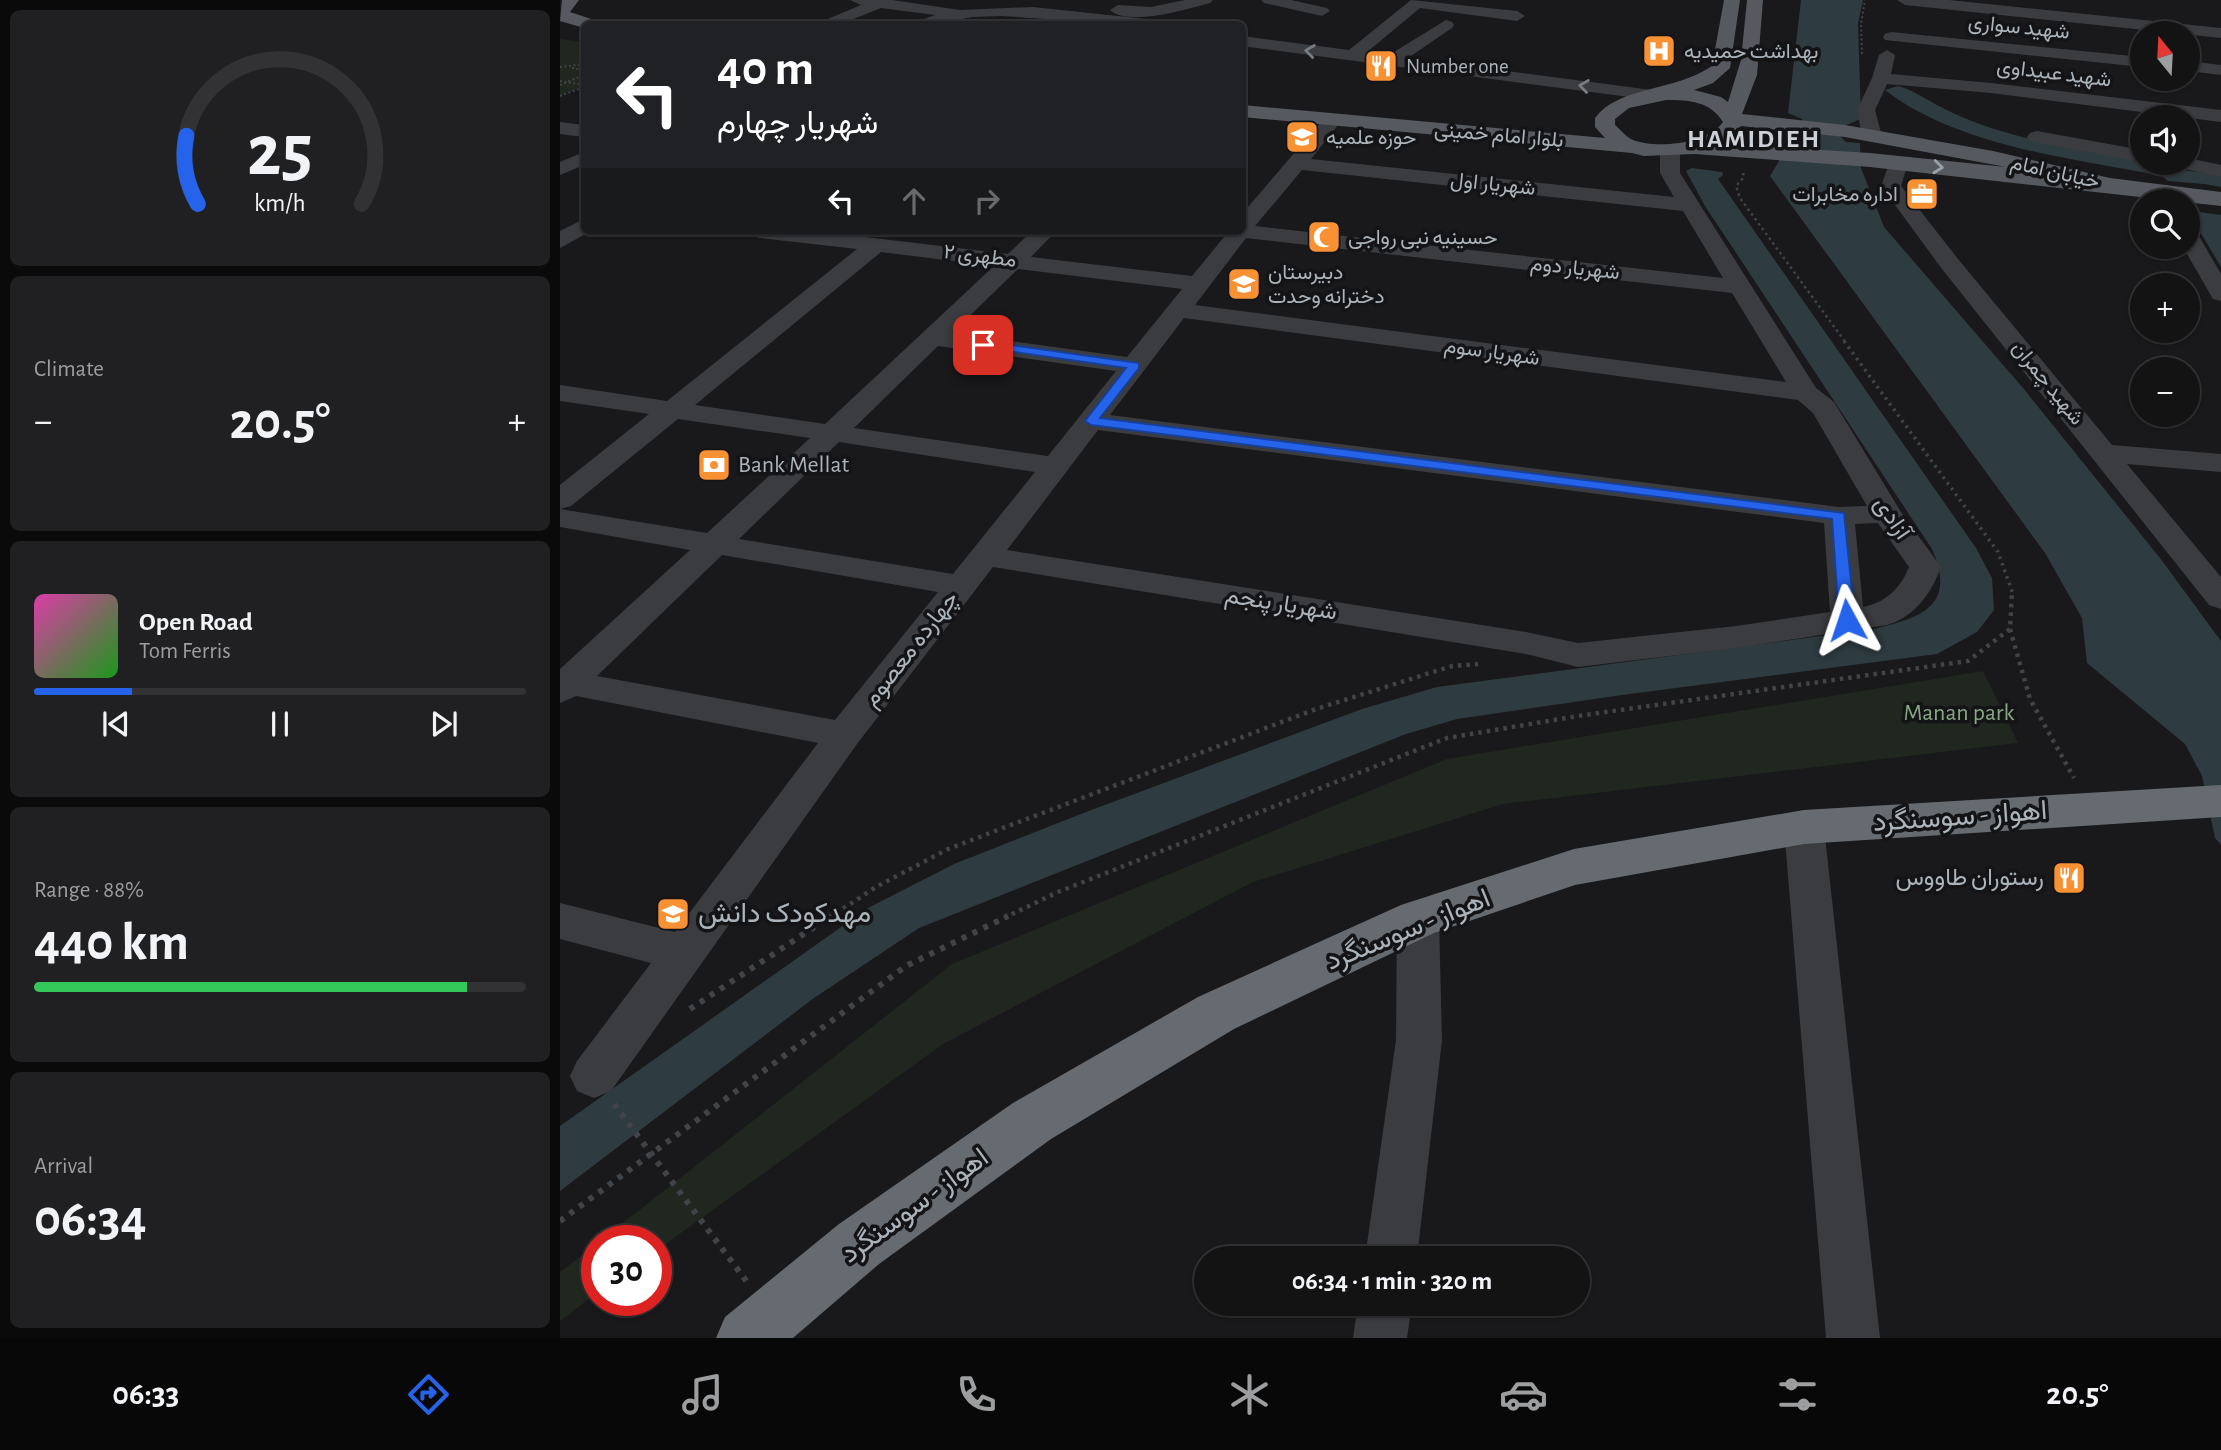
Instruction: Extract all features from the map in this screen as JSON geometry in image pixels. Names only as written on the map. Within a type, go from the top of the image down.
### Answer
[{"type":"highway","name":"اهواز - سوسنگرد","points":[[760,1327],[859,1244],[1032,1121],[1216,1013],[1418,919],[1574,867],[1804,828],[2221,801]]},
{"type":"main road","points":[[571,0],[560,13],[581,22]]},
{"type":"main road","points":[[1631,147],[1609,133],[1595,119],[1619,106],[1706,79],[1721,68],[1732,0]]},
{"type":"main road","points":[[1694,148],[1721,137],[1731,126],[1732,118],[1743,98],[1755,0]]},
{"type":"main road","points":[[560,30],[581,34]]},
{"type":"main road","points":[[1659,94],[1689,95],[1709,100],[1727,110],[1732,118]]},
{"type":"main road","name":"بلوار امام خمینی","points":[[1246,103],[1437,121],[1564,120]]},
{"type":"main road","name":"بلوار امام خمینی","points":[[1246,111],[1670,151],[1694,148]]},
{"type":"main road","name":"خیابان امام","points":[[1732,118],[1845,131],[1993,158],[2110,185]]},
{"type":"main road","name":"خیابان امام","points":[[1694,148],[1870,160],[2110,185]]},
{"type":"main road","points":[[2110,185],[2130,189]]},
{"type":"main road","points":[[2200,198],[2221,199]]},
{"type":"street","points":[[858,0],[961,12],[1060,14],[1120,21]]},
{"type":"street","points":[[933,21],[961,12],[981,0]]},
{"type":"street","points":[[1031,0],[1138,12],[1205,0]]},
{"type":"street","points":[[1269,0],[1322,12]]},
{"type":"street","points":[[1872,136],[1866,110],[1881,78],[1899,0]]},
{"type":"street","points":[[1905,0],[1976,21],[2216,36]]},
{"type":"street","points":[[1351,57],[1419,2],[1517,16]]},
{"type":"street","points":[[836,21],[879,3]]},
{"type":"street","points":[[2197,11],[2216,36]]},
{"type":"street","points":[[1976,21],[1991,88]]},
{"type":"street","name":"شهید سواری","points":[[1891,37],[1976,21],[2130,59]]},
{"type":"street","points":[[1390,62],[1446,25]]},
{"type":"street","points":[[1246,42],[1390,62],[1659,94]]},
{"type":"street","points":[[2200,67],[2221,70]]},
{"type":"street","name":"شهید عبیداوی","points":[[1881,78],[1991,88],[2221,116]]},
{"type":"street","name":"چهارده معصوم","points":[[1246,221],[1333,120]]},
{"type":"street","points":[[560,128],[581,131]]},
{"type":"street","points":[[2037,137],[2130,154]]},
{"type":"street","name":"آزادی","points":[[1578,655],[1736,637],[1887,614],[1917,588],[1925,567],[1887,514],[1824,408],[1807,394],[1670,173],[1670,151]]},
{"type":"street","points":[[560,169],[581,159]]},
{"type":"street","name":"شهریار اول","points":[[1296,163],[1690,205]]},
{"type":"street","name":"شهید چمران","points":[[1898,163],[1891,186],[1950,264],[2221,598]]},
{"type":"street","points":[[2200,167],[2221,171]]},
{"type":"street","name":"شهریار دوم","points":[[1246,222],[1740,287]]},
{"type":"street","points":[[560,241],[581,228]]},
{"type":"street","name":"مطهری ۲","points":[[797,235],[1014,261],[1189,297]]},
{"type":"street","points":[[563,685],[1041,235]]},
{"type":"street","name":"چهارده معصوم","points":[[602,1086],[684,953],[844,736],[1235,235]]},
{"type":"street","points":[[560,500],[878,244]]},
{"type":"street","points":[[2200,257],[2221,294]]},
{"type":"street","name":"شهریار سوم","points":[[1189,297],[1807,394]]},
{"type":"street","points":[[933,338],[1134,366]]},
{"type":"street","points":[[560,393],[1056,466]]},
{"type":"street","points":[[1091,421],[1839,516],[1887,514]]},
{"type":"street","points":[[2105,453],[2221,463]]},
{"type":"street","points":[[1839,516],[1847,620]]},
{"type":"street","points":[[560,518],[961,586]]},
{"type":"street","name":"شهریار پنجم","points":[[985,556],[1512,641],[1578,655]]},
{"type":"street","points":[[563,685],[844,736]]},
{"type":"street","points":[[1804,828],[1853,1338]]},
{"type":"street","points":[[1393,1246],[1419,1040],[1418,919]]},
{"type":"street","points":[[560,920],[684,953]]},
{"type":"street","points":[[1380,1338],[1383,1316]]},
{"type":"path","points":[[560,67],[581,64]]},
{"type":"path","points":[[566,66],[581,69]]},
{"type":"path","points":[[560,83],[581,76]]},
{"type":"path","points":[[567,82],[581,85]]},
{"type":"path","points":[[560,96],[581,87]]},
{"type":"path","points":[[1740,151],[1744,177],[1736,186],[1740,198],[1998,552],[2014,596],[2010,629],[2030,699],[2091,808]]},
{"type":"path","points":[[560,1221],[906,966],[1058,892],[1447,738],[1578,716],[1968,661],[2010,629]]},
{"type":"path","points":[[684,1013],[876,887],[948,849],[1316,709],[1452,666],[1490,663]]},
{"type":"path","points":[[602,1086],[649,1153],[760,1327]]},
{"type":"green space","points":[[560,39],[581,42],[581,87],[560,96]]},
{"type":"green space","name":"Manan park","points":[[1983,671],[2018,743],[1503,804],[1253,882],[943,1044],[672,1239],[672,1225],[620,1225],[952,964],[1447,759]]},
{"type":"green space","points":[[581,1256],[581,1305],[560,1321],[560,1272]]},
{"type":"shaded area","points":[[1801,0],[1863,0],[1858,24],[1861,119],[1841,127],[1840,136],[1846,142],[1860,143],[1861,168],[1884,227],[2023,388],[2160,558],[2221,641],[2221,845],[2215,838],[2202,776],[2185,744],[2087,663],[2082,618],[2045,553],[1770,176],[1779,161],[1776,149],[1786,135],[1800,136],[1807,132],[1802,119],[1788,113]]},
{"type":"shaded area","points":[[1898,86],[1963,117],[2001,131],[2130,158],[2130,170],[2054,156],[1981,138],[1914,109],[1885,90]]},
{"type":"shaded area","points":[[1692,168],[1722,172],[1723,175],[1718,179],[1976,548],[1992,578],[1994,610],[1977,632],[1937,654],[1457,719],[1406,734],[919,928],[814,998],[560,1191],[560,1126],[868,908],[954,864],[1362,709],[1437,687],[1874,629],[1907,619],[1930,606],[1937,596],[1940,584],[1939,568],[1932,549],[1705,206],[1686,171]]},
{"type":"shaded area","points":[[2157,175],[2200,175],[2211,178],[2212,181],[2202,181],[2204,184],[2168,181]]},
{"type":"shaded area","points":[[2200,212],[2221,215],[2221,267],[2200,231]]},
{"type":"waterway","points":[[2183,175],[2221,181]]},
{"type":"place","name":"بهداشت حمیدیه","points":[[1659,51]]},
{"type":"place","name":"Number one","points":[[1381,66]]},
{"type":"place","name":"حوزه علمیه","points":[[1302,137]]},
{"type":"place","name":"اداره مخابرات","points":[[1922,194]]},
{"type":"place","name":"حسینیه نبی رواجی","points":[[1324,237]]},
{"type":"place","name":"دبیرستان دخترانه وحدت","points":[[1244,284]]},
{"type":"place","name":"Bank Mellat","points":[[714,465]]},
{"type":"place","name":"رستوران طاووس","points":[[2069,878]]},
{"type":"place","name":"مهدکودک دانش","points":[[673,914]]},
{"type":"district","name":"HAMIDIEH","points":[[1754,139]]},
{"type":"route","points":[[983,345],[1134,366],[1091,421],[1839,516],[1847,620]]}]
